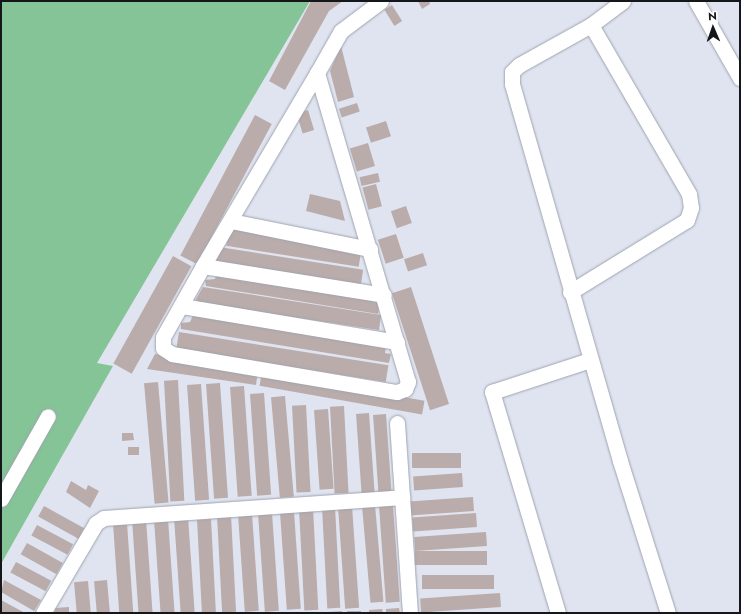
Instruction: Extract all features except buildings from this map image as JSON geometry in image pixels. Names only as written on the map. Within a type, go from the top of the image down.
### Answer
[{"type":"street","points":[[317,73],[398,342],[408,382],[405,389],[397,392],[172,354],[163,348],[163,337],[341,31],[381,1]]},
{"type":"street","points":[[623,1],[591,25],[519,65],[512,72],[512,84],[590,360],[668,613]]},
{"type":"street","points":[[696,1],[740,78]]},
{"type":"street","points":[[570,292],[687,220],[691,208],[689,194],[591,25]]},
{"type":"street","points":[[231,221],[370,249]]},
{"type":"street","points":[[203,266],[384,295]]},
{"type":"street","points":[[182,306],[398,342]]},
{"type":"street","points":[[558,613],[492,392],[590,360]]},
{"type":"street","points":[[1,499],[48,416]]},
{"type":"street","points":[[397,422],[410,613]]},
{"type":"street","points":[[43,613],[96,523],[104,518],[402,497]]},
{"type":"green space","points":[[1,1],[310,1],[97,363],[113,366],[1,564]]}]
